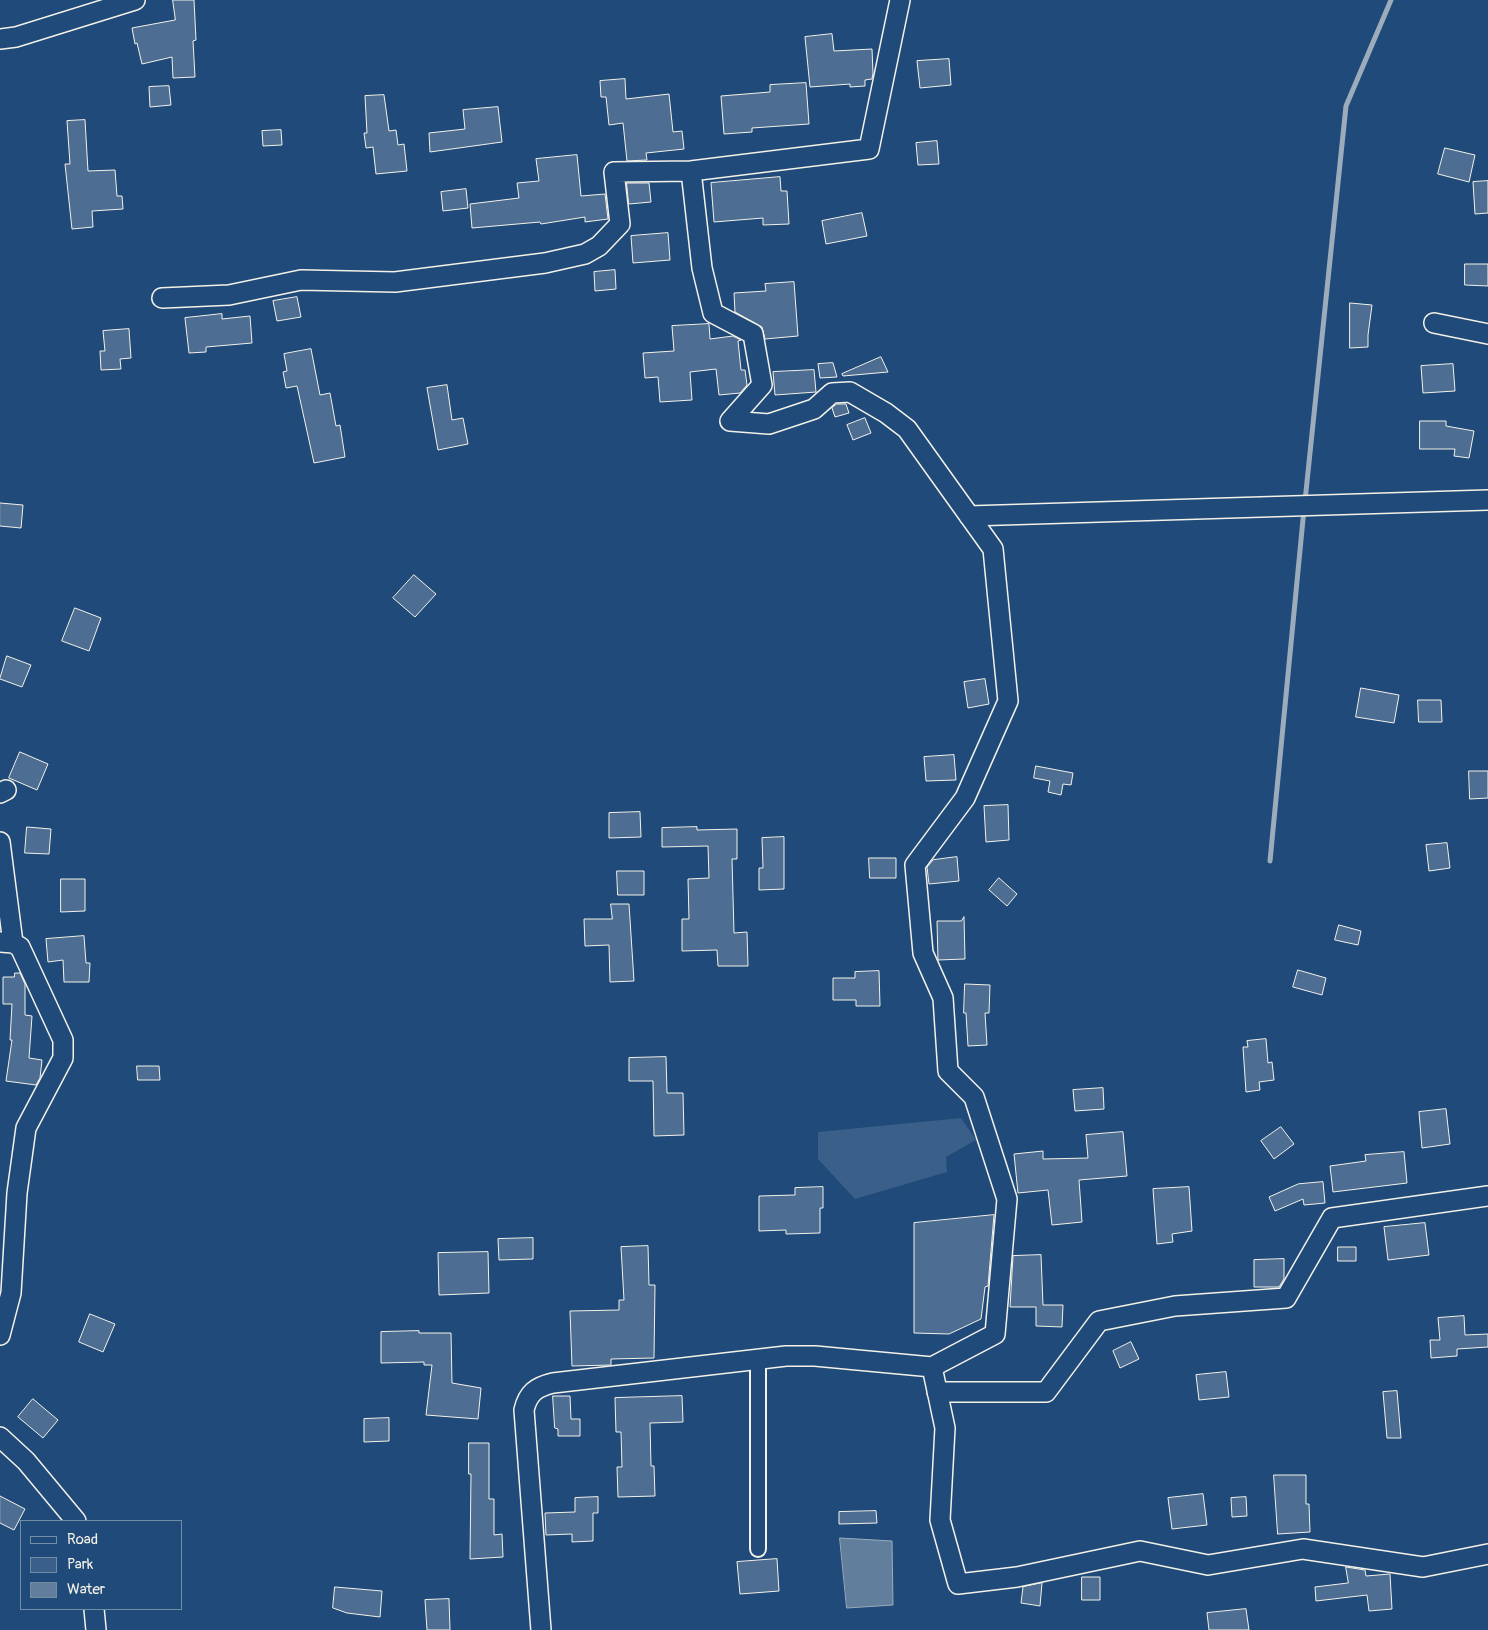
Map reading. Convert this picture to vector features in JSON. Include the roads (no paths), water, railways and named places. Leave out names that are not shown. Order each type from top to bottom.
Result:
[{"type":"street","points":[[0,40],[16,37],[135,0]]},
{"type":"street","points":[[162,298],[229,295],[301,280],[395,282],[545,263],[585,254],[599,246],[620,224],[614,172],[691,171],[869,149],[900,0]]},
{"type":"street","points":[[541,1630],[524,1410],[526,1400],[534,1390],[553,1383],[758,1358],[815,1356],[932,1367],[995,1334],[1007,1199],[974,1097],[948,1071],[943,998],[923,953],[915,865],[966,798],[1008,700],[993,549],[906,429],[886,413],[850,392],[832,393],[814,409],[769,424],[730,421],[762,386],[753,334],[713,313],[702,268],[691,171]]},
{"type":"street","points":[[1434,323],[1488,334]]},
{"type":"street","points":[[969,516],[1488,500]]},
{"type":"street","points":[[0,842],[7,942],[20,947],[63,1040],[64,1048],[63,1058],[26,1128],[17,1193],[10,1293],[0,1335]]},
{"type":"street","points":[[937,1392],[1046,1392],[1099,1321],[1175,1306],[1286,1298],[1332,1218],[1488,1196]]},
{"type":"street","points":[[758,1358],[758,1549]]},
{"type":"street","points":[[932,1367],[945,1428],[940,1520],[958,1584],[1017,1577],[1140,1551],[1208,1565],[1302,1549],[1422,1567],[1488,1554]]},
{"type":"street","points":[[0,1437],[26,1461],[75,1520]]},
{"type":"street","points":[[94,1610],[96,1630]]},
{"type":"water","points":[[840,1538],[892,1541],[893,1605],[847,1608]]},
{"type":"waterway","points":[[1305,501],[1346,106],[1391,0]]},
{"type":"waterway","points":[[1270,861],[1304,509]]}]
